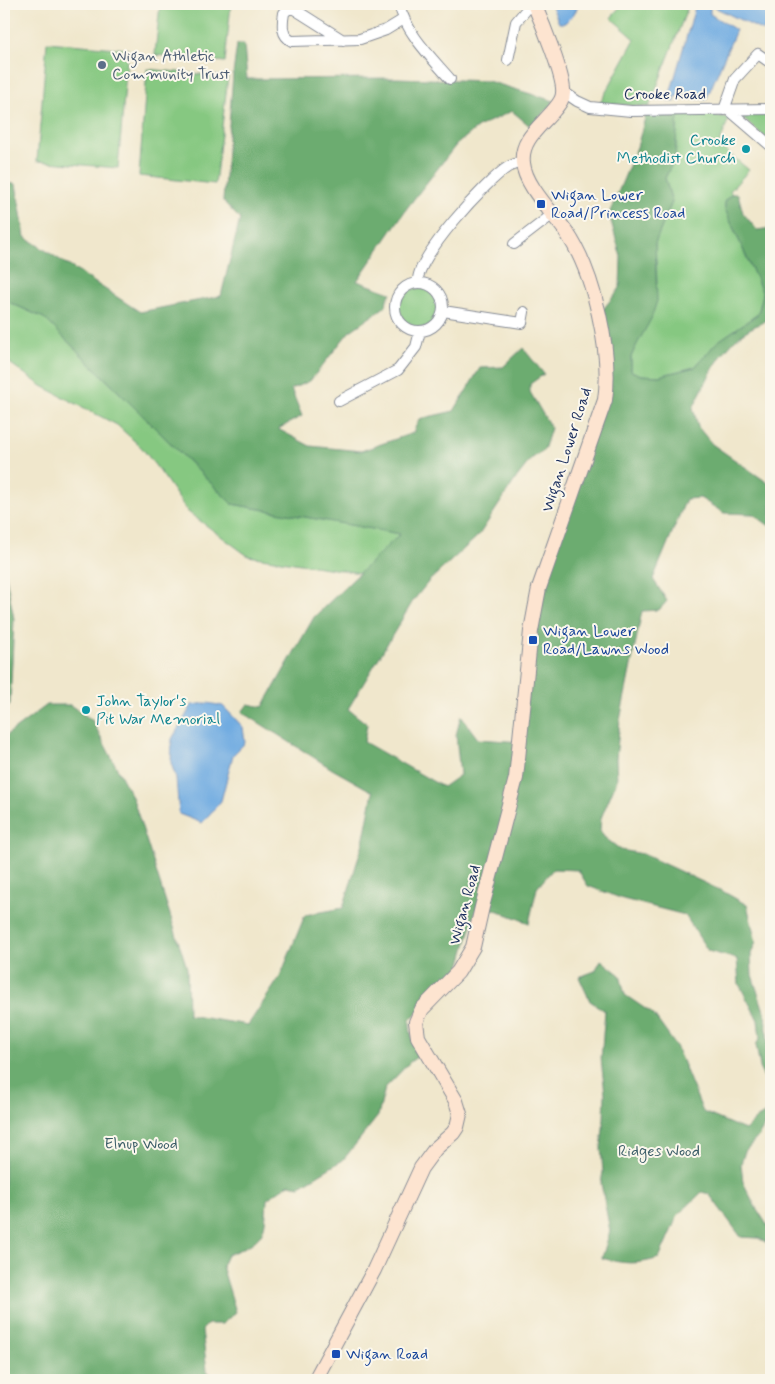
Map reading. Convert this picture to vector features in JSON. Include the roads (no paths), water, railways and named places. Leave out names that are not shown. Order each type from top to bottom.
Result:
[{"type":"main road","points":[[522,162],[524,149],[529,137],[558,104],[564,92],[559,71],[532,4]]},
{"type":"main road","name":"Wigan Lower Road","points":[[519,762],[531,631],[538,588],[604,400],[607,381],[601,329],[589,276],[573,242],[530,182],[522,162]]},
{"type":"main road","name":"Wigan Road","points":[[316,1380],[374,1270],[420,1168],[457,1127],[460,1114],[456,1101],[421,1043],[416,1022],[422,1009],[462,967],[473,947],[519,762]]},
{"type":"street","points":[[399,4],[404,19],[419,41],[450,78]]},
{"type":"street","points":[[508,60],[516,22],[532,4]]},
{"type":"street","points":[[343,40],[294,9],[288,9],[284,13],[284,34],[289,40],[343,40],[360,40],[370,37],[404,19]]},
{"type":"street","points":[[771,63],[758,54],[736,79],[726,110],[771,146]]},
{"type":"street","name":"Crooke Road","points":[[564,92],[590,107],[631,111],[771,109]]},
{"type":"street","points":[[418,282],[417,277],[422,264],[458,215],[498,175],[508,167],[522,162]]},
{"type":"street","points":[[514,244],[553,214]]},
{"type":"street","points":[[418,282],[432,286],[437,290],[442,296],[443,310],[438,322],[433,327],[420,331],[407,327],[401,322],[395,309],[399,294],[404,288],[418,282]]},
{"type":"street","points":[[443,310],[522,323],[524,312]]},
{"type":"street","points":[[339,401],[398,370],[416,347],[420,331]]},
{"type":"water","points":[[551,4],[580,4],[565,23],[559,23]]},
{"type":"water","points":[[696,4],[710,4],[710,14],[736,30],[706,100],[676,96],[675,102],[668,101]]},
{"type":"water","points":[[713,4],[760,4],[771,9],[771,14],[763,31],[714,7]]},
{"type":"water","points":[[208,703],[223,706],[243,727],[245,743],[233,755],[221,801],[202,823],[179,814],[176,778],[171,763],[172,739],[192,705]]},
{"type":"place","name":"Wigan Athletic Community Trust","points":[[102,65]]},
{"type":"place","name":"Crooke Methodist Church","points":[[746,149]]},
{"type":"place","name":"Wigan Lower Road/Princess Road","points":[[541,204]]},
{"type":"place","name":"Wigan Lower Road/Lawns Wood","points":[[533,640]]},
{"type":"place","name":"John Taylor's Pit War Memorial","points":[[86,710]]},
{"type":"place","name":"Wigan Road","points":[[336,1354]]},
{"type":"park label","name":"Elnup Wood","points":[[141,1144]]},
{"type":"park label","name":"Ridges Wood","points":[[659,1151]]}]
